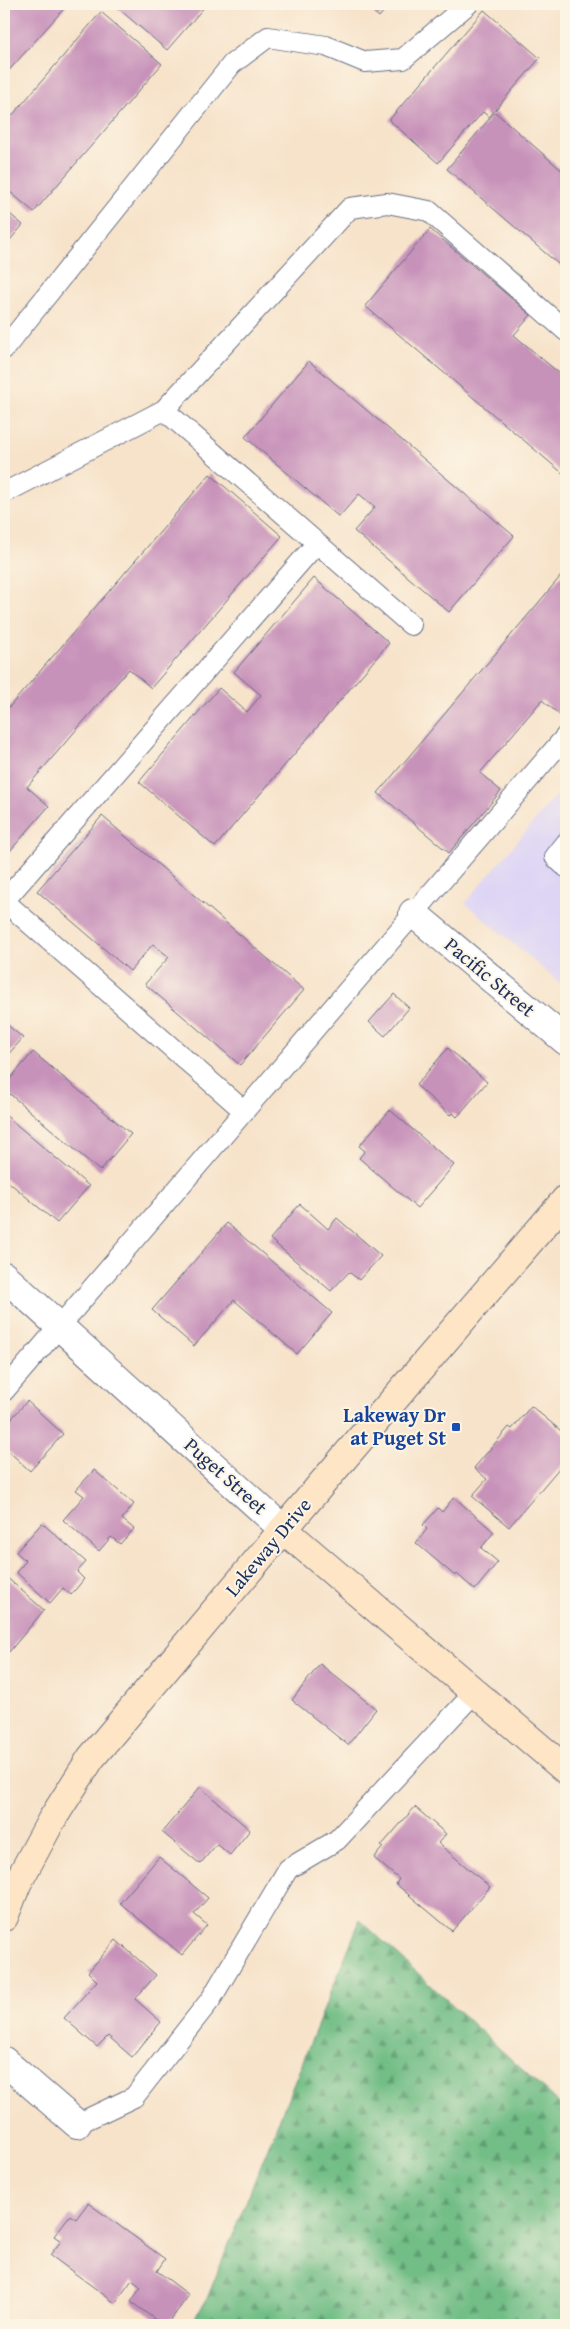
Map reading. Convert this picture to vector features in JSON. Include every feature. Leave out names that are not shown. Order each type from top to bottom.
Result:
[{"type":"main road","name":"Lakeway Drive","points":[[4,1917],[17,1884],[79,1774],[283,1529],[566,1200]]},
{"type":"main road","name":"Puget Street","points":[[283,1529],[566,1770]]},
{"type":"street","name":"Pacific Street","points":[[413,914],[564,1035]]},
{"type":"street","name":"Puget Street","points":[[4,1276],[283,1529]]},
{"type":"street","points":[[4,2061],[77,2124]]},
{"type":"lane","points":[[4,349],[232,64],[268,37],[326,46],[364,62],[403,59],[468,4]]},
{"type":"lane","points":[[4,493],[164,410],[350,208],[388,203],[429,211],[566,331]]},
{"type":"lane","points":[[164,410],[411,625]]},
{"type":"lane","points":[[243,1110],[4,901],[317,543]]},
{"type":"lane","points":[[4,1391],[243,1110],[566,736]]},
{"type":"lane","points":[[566,843],[555,857],[566,867]]},
{"type":"lane","points":[[77,2124],[134,2097],[211,1999],[288,1869],[337,1840],[475,1692]]},
{"type":"shaded area","points":[[566,784],[566,988],[465,903]]},
{"type":"green space","points":[[360,1920],[566,2110],[566,2325],[190,2325],[206,2301]]},
{"type":"building","points":[[4,4],[68,4],[4,76]]},
{"type":"building","points":[[113,4],[207,4],[167,50]]},
{"type":"building","points":[[364,4],[390,4],[379,17]]},
{"type":"building","points":[[484,10],[540,58],[489,117],[483,112],[438,163],[389,120]]},
{"type":"building","points":[[101,12],[162,64],[34,212],[4,187],[4,125]]},
{"type":"building","points":[[495,112],[566,174],[566,267],[564,269],[447,169]]},
{"type":"building","points":[[4,209],[23,225],[4,247]]},
{"type":"building","points":[[430,229],[531,315],[514,335],[566,379],[566,476],[365,306]]},
{"type":"building","points":[[309,361],[514,536],[449,612],[354,531],[375,507],[359,494],[339,517],[245,437]]},
{"type":"building","points":[[210,474],[282,536],[151,688],[129,669],[27,787],[49,806],[4,858],[4,713]]},
{"type":"building","points":[[566,570],[566,720],[542,700],[480,773],[501,791],[449,853],[378,793]]},
{"type":"building","points":[[314,578],[389,643],[215,847],[139,782],[219,688],[247,712],[261,695],[234,672]]},
{"type":"building","points":[[102,816],[304,990],[240,1065],[145,984],[169,957],[153,944],[130,971],[37,891]]},
{"type":"building","points":[[394,994],[409,1008],[385,1036],[369,1022]]},
{"type":"building","points":[[4,1022],[23,1038],[4,1059]]},
{"type":"building","points":[[448,1048],[487,1082],[457,1117],[453,1113],[450,1115],[416,1085]]},
{"type":"building","points":[[33,1052],[131,1134],[100,1171],[4,1089],[4,1086]]},
{"type":"building","points":[[390,1110],[454,1165],[417,1208],[359,1158],[365,1151],[359,1146]]},
{"type":"building","points":[[4,1114],[89,1186],[57,1223],[4,1178]]},
{"type":"building","points":[[300,1204],[328,1229],[337,1218],[381,1256],[359,1280],[349,1272],[331,1291],[270,1239]]},
{"type":"building","points":[[227,1223],[332,1313],[297,1354],[234,1300],[194,1346],[152,1310]]},
{"type":"building","points":[[27,1401],[63,1434],[30,1471],[4,1447],[4,1427]]},
{"type":"building","points":[[531,1406],[566,1435],[566,1460],[509,1527],[472,1496],[487,1479],[474,1468],[509,1427],[512,1429]]},
{"type":"building","points":[[94,1470],[134,1504],[122,1519],[134,1529],[120,1544],[111,1537],[99,1551],[63,1520],[84,1496],[76,1490]]},
{"type":"building","points":[[454,1497],[494,1532],[481,1548],[498,1562],[475,1590],[457,1574],[455,1576],[416,1543],[427,1529],[423,1525],[438,1508],[442,1512]]},
{"type":"building","points":[[42,1523],[86,1562],[77,1572],[84,1579],[71,1595],[63,1588],[50,1603],[16,1572],[26,1561],[16,1552]]},
{"type":"building","points":[[4,1575],[44,1610],[9,1652],[4,1647]]},
{"type":"building","points":[[320,1664],[376,1709],[348,1745],[292,1700]]},
{"type":"building","points":[[200,1787],[250,1830],[230,1855],[217,1844],[200,1864],[162,1832]]},
{"type":"building","points":[[415,1807],[446,1834],[438,1843],[490,1887],[452,1931],[396,1884],[399,1879],[374,1858],[383,1847],[381,1846]]},
{"type":"building","points":[[159,1857],[208,1898],[194,1914],[207,1925],[182,1955],[120,1903]]},
{"type":"building","points":[[116,1940],[156,1975],[135,1999],[161,2022],[132,2057],[108,2036],[97,2047],[64,2018],[97,1981],[88,1972]]},
{"type":"building","points":[[88,2203],[165,2259],[157,2271],[189,2295],[167,2325],[163,2325],[131,2302],[141,2287],[132,2280],[115,2303],[50,2255],[61,2241],[54,2236],[70,2215],[76,2219]]},
{"type":"place","name":"Lakeway Dr at Puget St","points":[[456,1427]]}]
